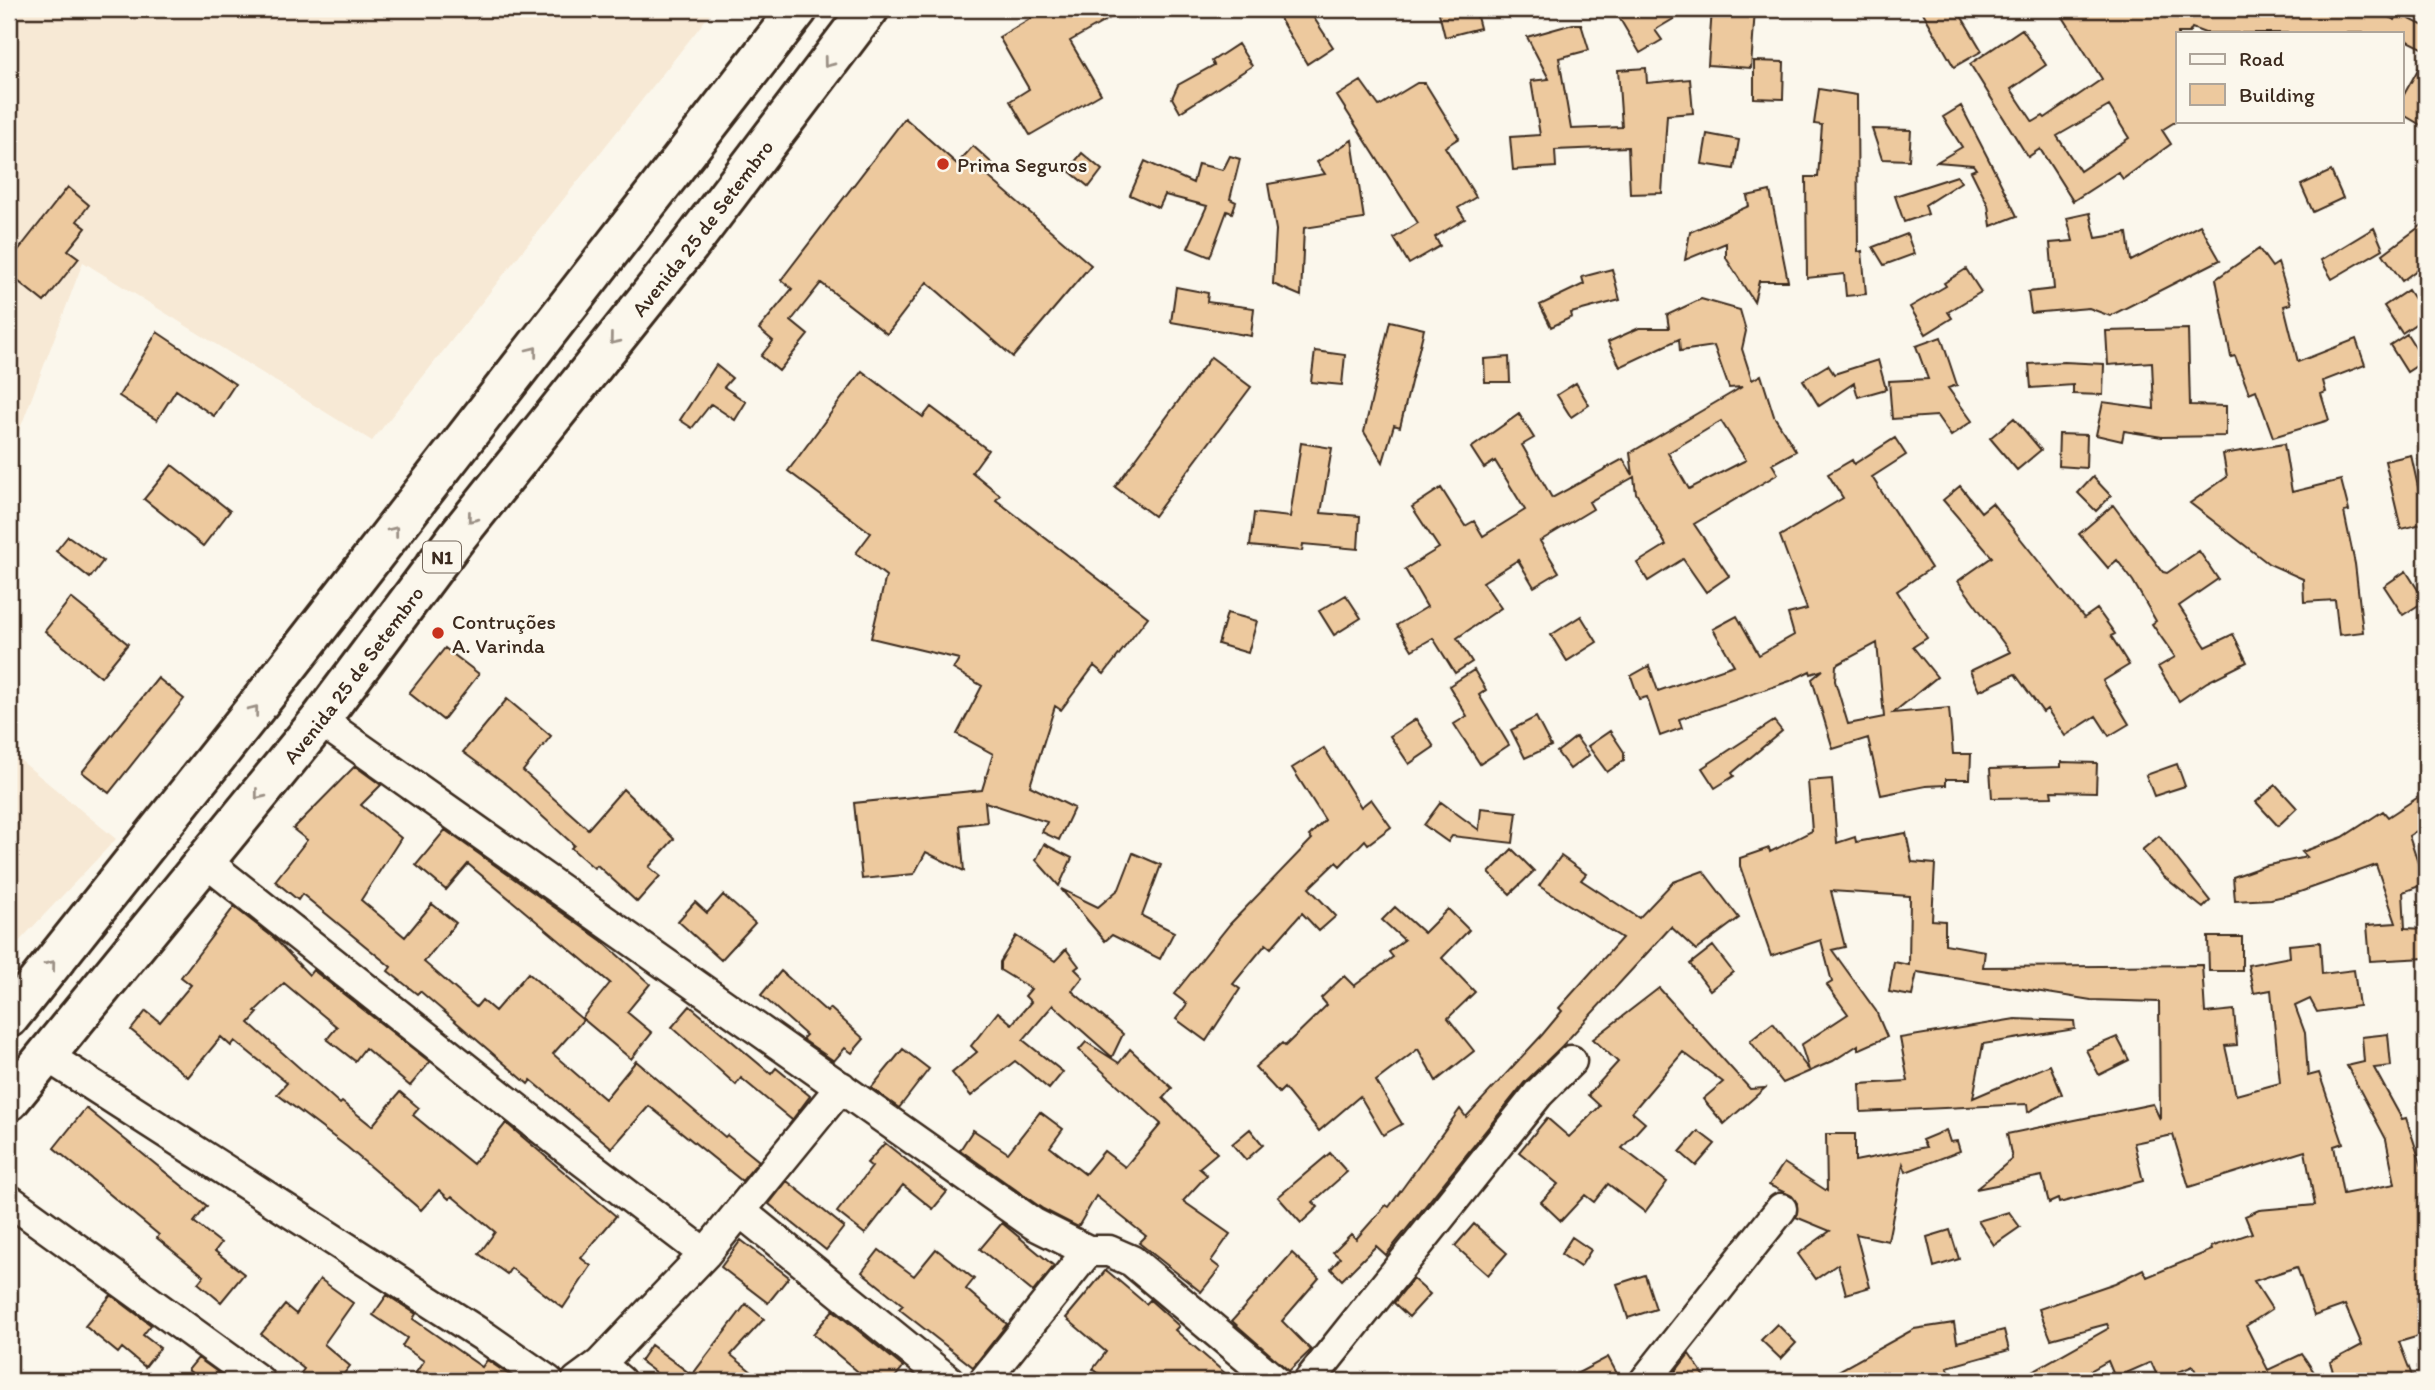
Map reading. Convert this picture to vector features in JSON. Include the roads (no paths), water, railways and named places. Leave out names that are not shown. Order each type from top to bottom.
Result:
[{"type":"highway","name":"N1","points":[[9,1018],[281,676],[798,9]]},
{"type":"highway","name":"Avenida 25 de Setembro","points":[[9,1101],[44,1054],[320,720],[456,538],[690,245],[869,9]]},
{"type":"street","points":[[320,720],[1034,1224],[1088,1251],[1109,1251],[1132,1261],[1275,1381]]},
{"type":"street","points":[[205,862],[566,1148],[705,1254]]},
{"type":"street","points":[[44,1054],[485,1337],[548,1381]]},
{"type":"street","points":[[1309,1381],[1538,1094],[1571,1061]]},
{"type":"street","points":[[599,1376],[705,1254],[841,1087]]},
{"type":"street","points":[[9,1200],[259,1381]]},
{"type":"street","points":[[1645,1381],[1781,1209]]},
{"type":"street","points":[[740,1211],[949,1381]]},
{"type":"street","points":[[984,1381],[1088,1251]]},
{"type":"place","name":"Prima Seguros","points":[[943,164]]},
{"type":"place","name":"Contruções A. Varinda","points":[[438,633]]}]
